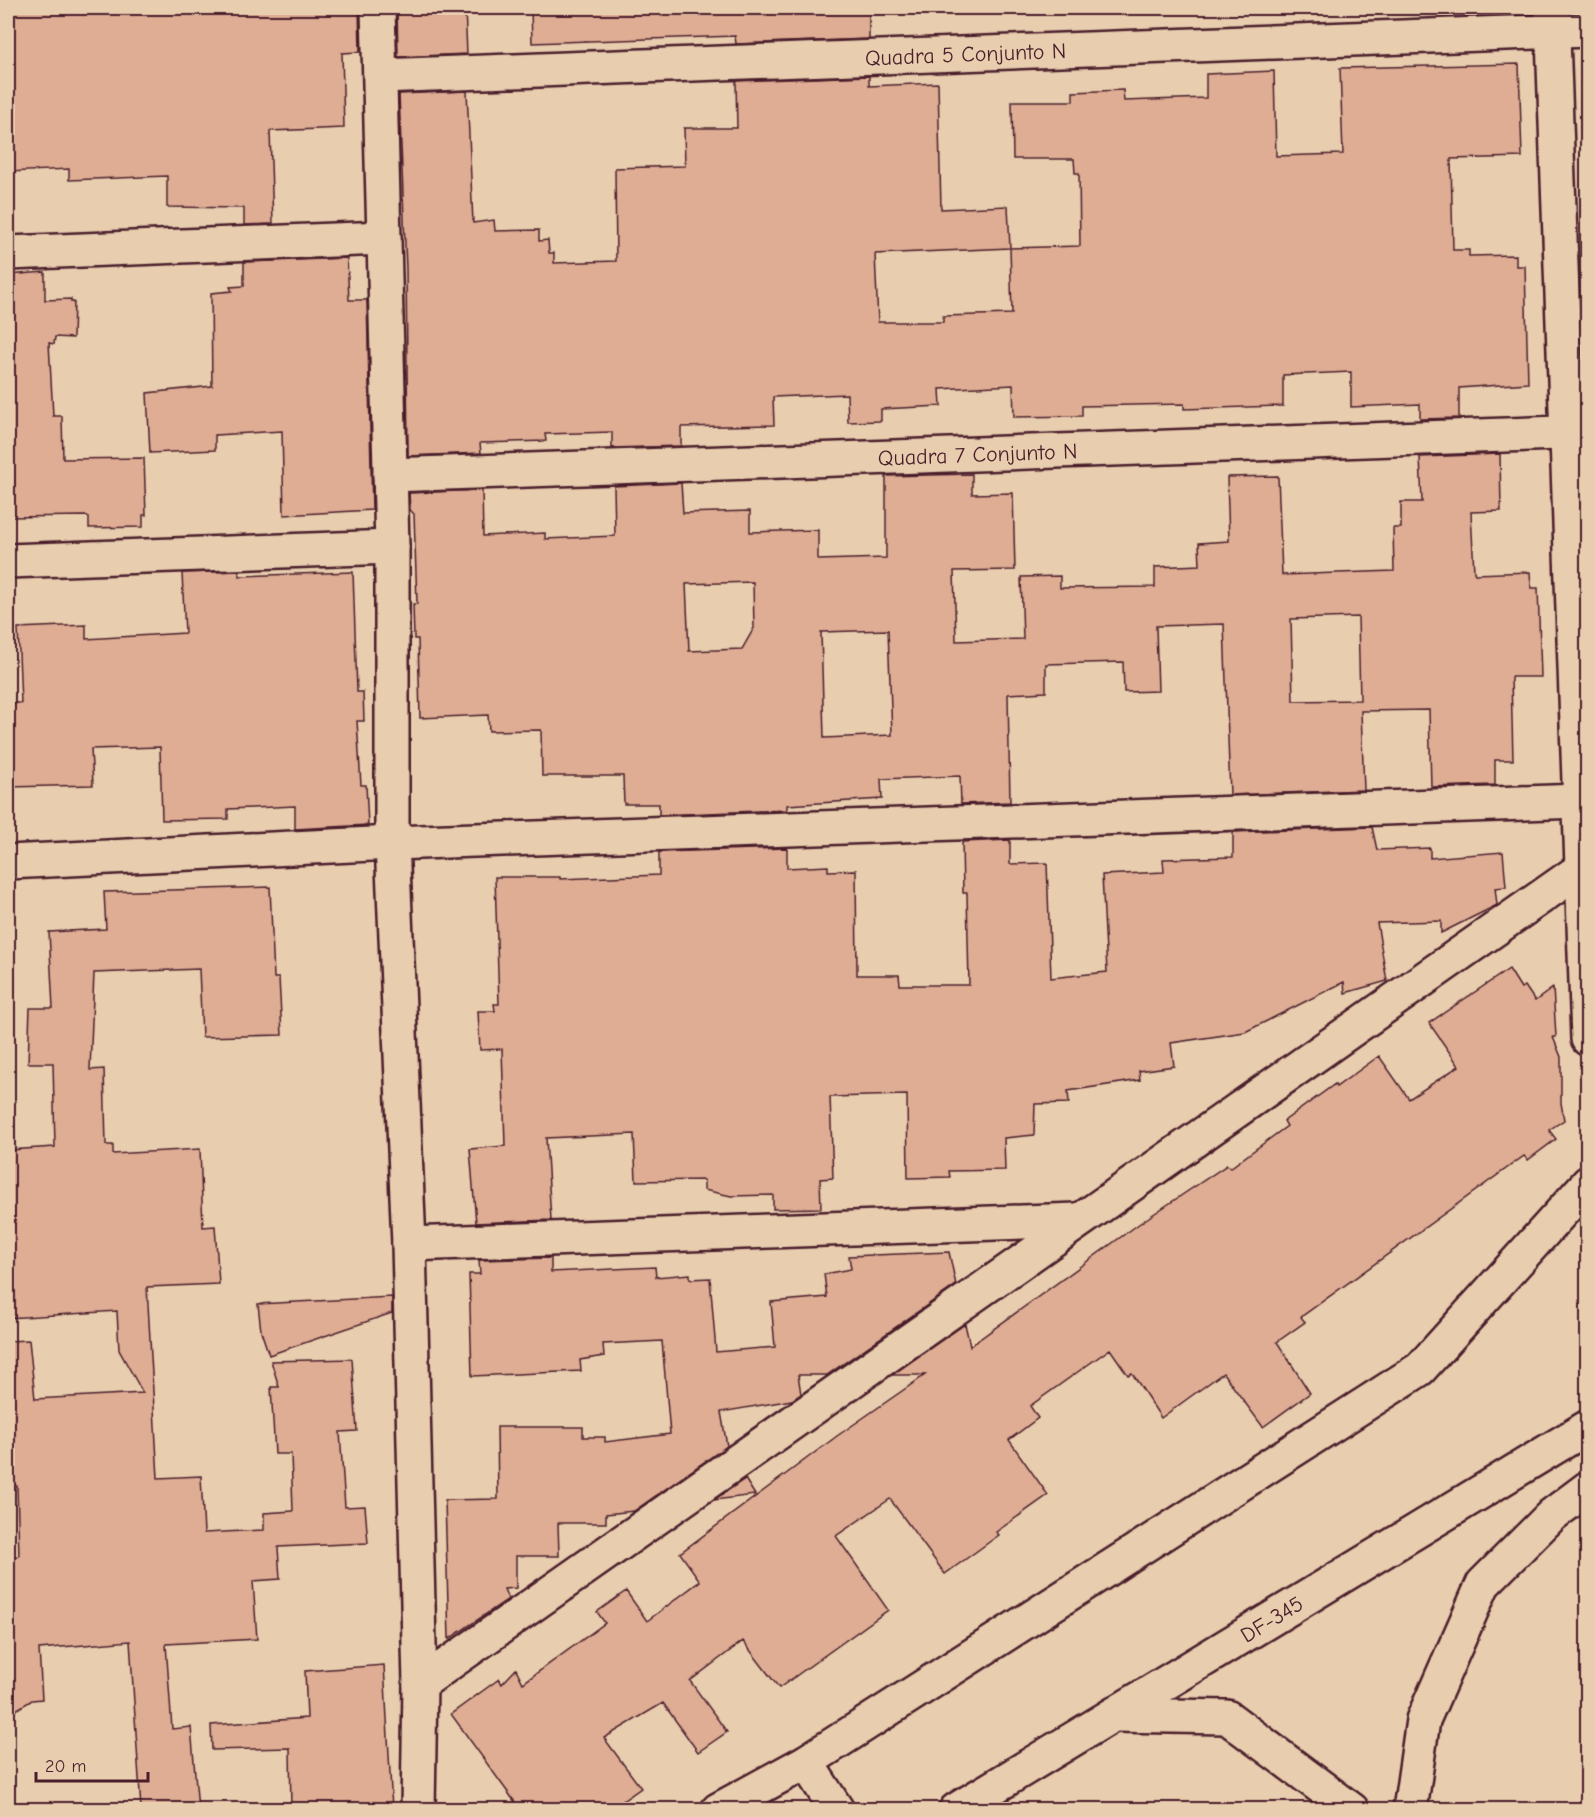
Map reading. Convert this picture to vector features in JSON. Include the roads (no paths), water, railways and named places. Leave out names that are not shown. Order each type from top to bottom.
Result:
[{"type":"street","points":[[378,8],[392,547],[392,843],[409,1244],[420,1684],[418,1809]]},
{"type":"street","points":[[1553,19],[1577,432],[1580,801],[1585,866],[1587,1039]]},
{"type":"street","name":"Quadra 5 Conjunto N","points":[[380,76],[1553,19],[1587,30]]},
{"type":"street","points":[[8,253],[384,238]]},
{"type":"street","name":"Quadra 7 Conjunto N","points":[[390,475],[1577,432]]},
{"type":"street","points":[[8,561],[392,547]]},
{"type":"street","points":[[8,862],[392,843],[1580,801]]},
{"type":"street","points":[[420,1684],[1077,1220],[1585,866]]},
{"type":"street","points":[[718,1809],[806,1762],[1420,1369],[1587,1183]]},
{"type":"street","points":[[409,1244],[1077,1220]]},
{"type":"street","name":"DF-345","points":[[956,1809],[1587,1427]]},
{"type":"street","points":[[1410,1809],[1423,1720],[1483,1584],[1552,1515],[1587,1488]]},
{"type":"street","points":[[1113,1715],[1227,1717],[1352,1809]]},
{"type":"street","points":[[806,1762],[837,1809]]}]
